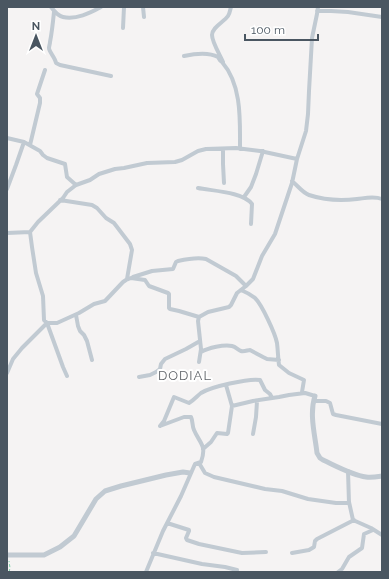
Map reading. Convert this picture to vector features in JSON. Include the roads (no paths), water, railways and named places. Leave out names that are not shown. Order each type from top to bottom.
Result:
[{"type":"street","points":[[50,7],[54,12],[62,17],[73,17],[92,12],[101,7]]},
{"type":"street","points":[[123,28],[124,7]]},
{"type":"street","points":[[143,7],[144,17]]},
{"type":"street","points":[[231,7],[229,14],[212,34],[213,40],[233,79],[237,96],[240,126],[240,149]]},
{"type":"street","points":[[129,279],[145,280],[149,286],[168,293],[170,309],[179,310],[199,317],[208,312],[231,305],[237,293],[253,279],[262,256],[275,234],[292,181],[306,131],[312,38],[318,9],[382,17]]},
{"type":"street","points":[[54,12],[48,49],[53,55],[56,63],[111,76]]},
{"type":"street","points":[[184,56],[193,54],[207,54],[217,57],[226,67]]},
{"type":"street","points":[[30,145],[40,103],[40,98],[37,94],[45,70]]},
{"type":"street","points":[[7,138],[24,142],[40,151],[47,158],[65,164],[68,178],[76,185]]},
{"type":"street","points":[[7,189],[24,142]]},
{"type":"street","points":[[67,376],[47,323],[44,320],[43,296],[36,273],[30,232],[67,192],[76,185],[90,180],[99,174],[115,169],[146,163],[175,162],[182,160],[198,151],[206,149],[263,151],[297,159]]},
{"type":"street","points":[[223,149],[224,183]]},
{"type":"street","points":[[244,197],[251,187],[263,151]]},
{"type":"street","points":[[292,181],[308,195],[328,199],[344,200],[368,197],[382,200]]},
{"type":"street","points":[[198,188],[244,197],[249,200],[252,204],[250,224]]},
{"type":"street","points":[[60,200],[97,208],[106,218],[114,223],[130,244],[132,250],[129,279]]},
{"type":"street","points":[[7,233],[30,232]]},
{"type":"street","points":[[7,373],[13,360],[22,348],[47,323],[57,323],[76,315],[94,304],[105,301],[123,282],[152,271],[173,269],[178,261],[193,258],[206,259],[236,276],[246,286]]},
{"type":"street","points":[[241,290],[256,299],[261,307],[277,343],[279,365],[289,373],[304,380],[302,392],[330,403],[333,414],[382,424]]},
{"type":"street","points":[[76,315],[78,326],[87,341],[92,360]]},
{"type":"street","points":[[199,317],[198,321],[201,352],[199,362]]},
{"type":"street","points":[[139,377],[156,372],[166,359],[186,350],[200,341]]},
{"type":"street","points":[[201,352],[226,345],[232,346],[243,352],[250,350],[267,359],[279,360]]},
{"type":"street","points":[[200,463],[204,449],[194,430],[191,417],[184,417],[160,426],[164,421],[174,397],[189,403],[202,392],[235,382],[260,380],[264,390],[270,394],[272,398]]},
{"type":"street","points":[[204,449],[212,442],[217,433],[228,433],[232,406],[226,385]]},
{"type":"street","points":[[232,406],[289,394],[306,393]]},
{"type":"street","points":[[314,398],[313,419],[317,453],[320,458],[364,477],[372,478],[382,476]]},
{"type":"street","points":[[253,434],[257,401]]},
{"type":"street","points":[[146,572],[153,553],[171,513],[181,496],[194,464],[200,463]]},
{"type":"street","points":[[200,463],[205,473],[214,477],[264,489],[282,491],[315,500],[336,503],[349,503],[349,500]]},
{"type":"street","points":[[348,471],[351,515],[354,520],[382,535]]},
{"type":"street","points":[[8,555],[44,555],[60,547],[74,536],[96,499],[105,492],[121,486],[166,475],[184,472],[190,473]]},
{"type":"street","points":[[292,553],[309,550],[314,547],[317,539],[354,520]]},
{"type":"street","points":[[167,523],[189,530],[186,538],[187,540],[199,544],[242,553],[266,552]]},
{"type":"street","points":[[338,572],[342,569],[350,557],[362,548],[364,534],[374,530]]},
{"type":"street","points":[[153,553],[237,570]]},
{"type":"district","name":"DODIAL","points":[[185,375]]}]
